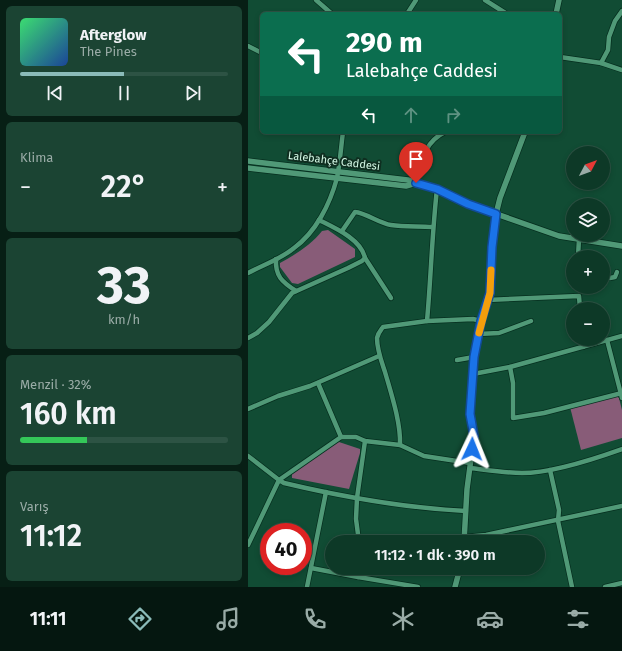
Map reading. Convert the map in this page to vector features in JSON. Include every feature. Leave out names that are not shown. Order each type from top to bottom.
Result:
[{"type":"street","points":[[316,0],[330,12]]},
{"type":"street","points":[[408,12],[416,0]]},
{"type":"street","points":[[485,0],[503,12]]},
{"type":"street","points":[[556,12],[559,0]]},
{"type":"street","points":[[601,63],[608,50],[609,37],[615,21],[622,11]]},
{"type":"street","points":[[248,46],[260,52]]},
{"type":"street","points":[[562,57],[601,63],[622,70]]},
{"type":"street","points":[[248,273],[293,250],[310,235],[329,200],[337,178],[343,134]]},
{"type":"street","points":[[416,183],[424,156],[430,143],[440,134]]},
{"type":"street","points":[[464,535],[474,436],[470,414],[474,357],[481,321],[490,293],[492,247],[496,214],[500,198],[524,134]]},
{"type":"street","name":"Lalebahçe Caddesi","points":[[248,161],[408,180],[437,189],[468,204],[559,236],[566,237]]},
{"type":"street","name":"Lalebahçe Caddesi","points":[[248,168],[406,186],[416,183]]},
{"type":"street","points":[[427,321],[432,227],[437,189]]},
{"type":"street","points":[[342,231],[355,212],[359,212],[370,218],[390,225],[432,227]]},
{"type":"street","points":[[319,220],[347,234],[364,250],[365,258],[391,298]]},
{"type":"street","name":"Lalebahçe Caddesi","points":[[597,242],[622,246]]},
{"type":"street","points":[[248,338],[257,333],[270,322],[292,293],[315,284],[362,261],[365,258]]},
{"type":"street","points":[[276,259],[276,268],[281,278],[296,291]]},
{"type":"street","points":[[610,278],[614,277],[617,272]]},
{"type":"street","points":[[487,300],[579,296],[579,302]]},
{"type":"street","points":[[400,445],[400,435],[397,421],[385,372],[379,356],[377,336],[380,331],[383,328],[427,321],[473,319],[481,321]]},
{"type":"street","points":[[478,334],[499,333],[531,321]]},
{"type":"street","points":[[610,339],[622,336]]},
{"type":"street","points":[[473,374],[510,367],[587,346]]},
{"type":"street","points":[[510,367],[513,383],[513,418],[544,413],[622,395],[610,346]]},
{"type":"street","points":[[248,409],[278,396],[318,383],[379,356]]},
{"type":"street","points":[[457,360],[474,357]]},
{"type":"street","points":[[318,383],[341,436]]},
{"type":"street","points":[[248,544],[279,480],[341,436],[356,437],[365,441],[400,445],[424,456],[523,473],[550,470],[622,449]]},
{"type":"street","points":[[358,535],[356,518],[357,498],[365,441]]},
{"type":"street","points":[[248,456],[279,480],[326,492],[427,508],[466,511]]},
{"type":"street","points":[[550,470],[559,510],[558,521],[572,587]]},
{"type":"street","points":[[312,563],[326,492]]},
{"type":"street","points":[[486,535],[558,521],[622,506]]},
{"type":"street","points":[[312,568],[418,587]]},
{"type":"street","points":[[307,587],[310,575]]},
{"type":"street","points":[[455,587],[458,575]]},
{"type":"street","points":[[379,587],[380,581]]},
{"type":"street","points":[[605,587],[622,583]]},
{"type":"shaded area","points":[[328,230],[355,249],[355,257],[298,284],[292,283],[280,267],[280,263],[303,249],[322,231]]},
{"type":"shaded area","points":[[615,395],[619,398],[622,410],[622,438],[581,450],[570,407]]},
{"type":"shaded area","points":[[339,442],[360,449],[349,489],[292,478],[292,473],[335,443]]},
{"type":"slow traffic","points":[[479,333],[481,321],[490,293],[491,270]]},
{"type":"route","points":[[416,183],[437,189],[468,204],[496,214],[492,247],[490,293],[481,321],[474,357],[470,414],[474,436],[472,449]]}]
